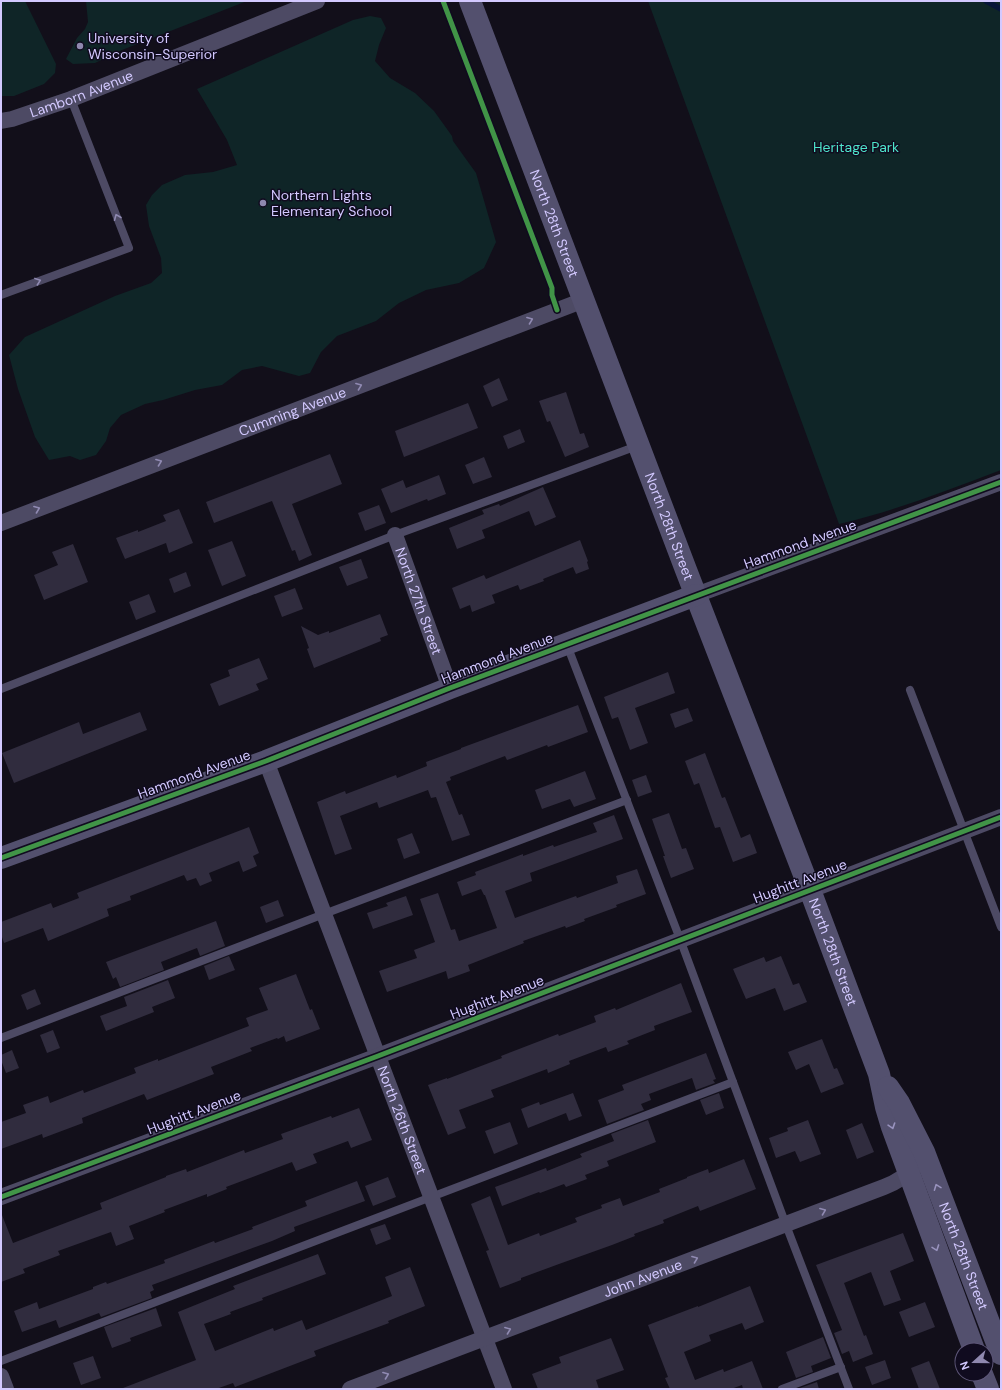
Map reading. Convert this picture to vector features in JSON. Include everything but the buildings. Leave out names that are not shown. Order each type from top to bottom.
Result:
[{"type":"main road","name":"North 28th Street","points":[[470,1],[879,1074],[888,1114],[971,1342]]},
{"type":"main road","name":"Hammond Avenue","points":[[1,858],[266,761],[450,688],[696,596]]},
{"type":"main road","name":"North 28th Street","points":[[879,1074],[899,1103],[924,1152],[1001,1354]]},
{"type":"street","name":"Lamborn Avenue","points":[[1,121],[12,119],[71,99],[317,1]]},
{"type":"street","name":"Cumming Avenue","points":[[1,523],[584,300]]},
{"type":"street","name":"Hammond Avenue","points":[[696,596],[1001,482]]},
{"type":"street","name":"North 27th Street","points":[[395,535],[450,688]]},
{"type":"street","name":"North 26th Street","points":[[266,761],[504,1389]]},
{"type":"street","name":"Hughitt Avenue","points":[[1,1197],[378,1056],[1001,817]]},
{"type":"street","name":"John Avenue","points":[[350,1389],[898,1182],[917,1165],[924,1152]]},
{"type":"street","points":[[1,1376],[6,1389]]},
{"type":"lane","points":[[1,295],[129,248],[71,99]]},
{"type":"lane","points":[[1,689],[395,535],[639,446]]},
{"type":"lane","points":[[567,645],[680,939],[786,1225],[849,1389]]},
{"type":"lane","points":[[910,690],[1001,927]]},
{"type":"lane","points":[[1,1038],[627,800]]},
{"type":"lane","points":[[1,1361],[733,1082]]},
{"type":"lane","points":[[782,1389],[841,1367]]},
{"type":"green space","points":[[1,1],[25,1],[56,64],[55,73],[44,84],[14,96],[1,96]]},
{"type":"green space","points":[[86,1],[247,1],[122,50],[95,63],[73,64],[66,59],[77,38],[85,29],[88,22]]},
{"type":"green space","name":"Heritage Park","points":[[648,1],[1001,1],[1001,470],[901,506],[839,524]]},
{"type":"green space","points":[[370,16],[381,18],[386,28],[379,45],[375,61],[390,78],[415,93],[434,111],[476,173],[496,242],[484,268],[459,283],[426,290],[399,303],[376,321],[337,336],[321,352],[310,373],[299,376],[262,366],[242,370],[222,385],[195,390],[145,404],[121,415],[110,428],[106,441],[96,455],[80,460],[70,456],[49,460],[35,437],[18,389],[9,355],[25,337],[115,296],[151,283],[162,273],[161,258],[149,226],[146,205],[152,195],[162,185],[185,175],[213,172],[237,165],[227,140],[197,89],[353,20]]},
{"type":"waterway","points":[[986,1],[1001,9]]},
{"type":"cycle path","points":[[443,1],[552,288],[552,295],[557,310]]},
{"type":"cycle path","points":[[1,858],[266,761],[450,688],[1001,482]]},
{"type":"cycle path","points":[[1,1197],[378,1056],[1001,817]]},
{"type":"place","name":"University of Wisconsin-Superior","points":[[80,46]]},
{"type":"place","name":"Northern Lights Elementary School","points":[[263,203]]}]
